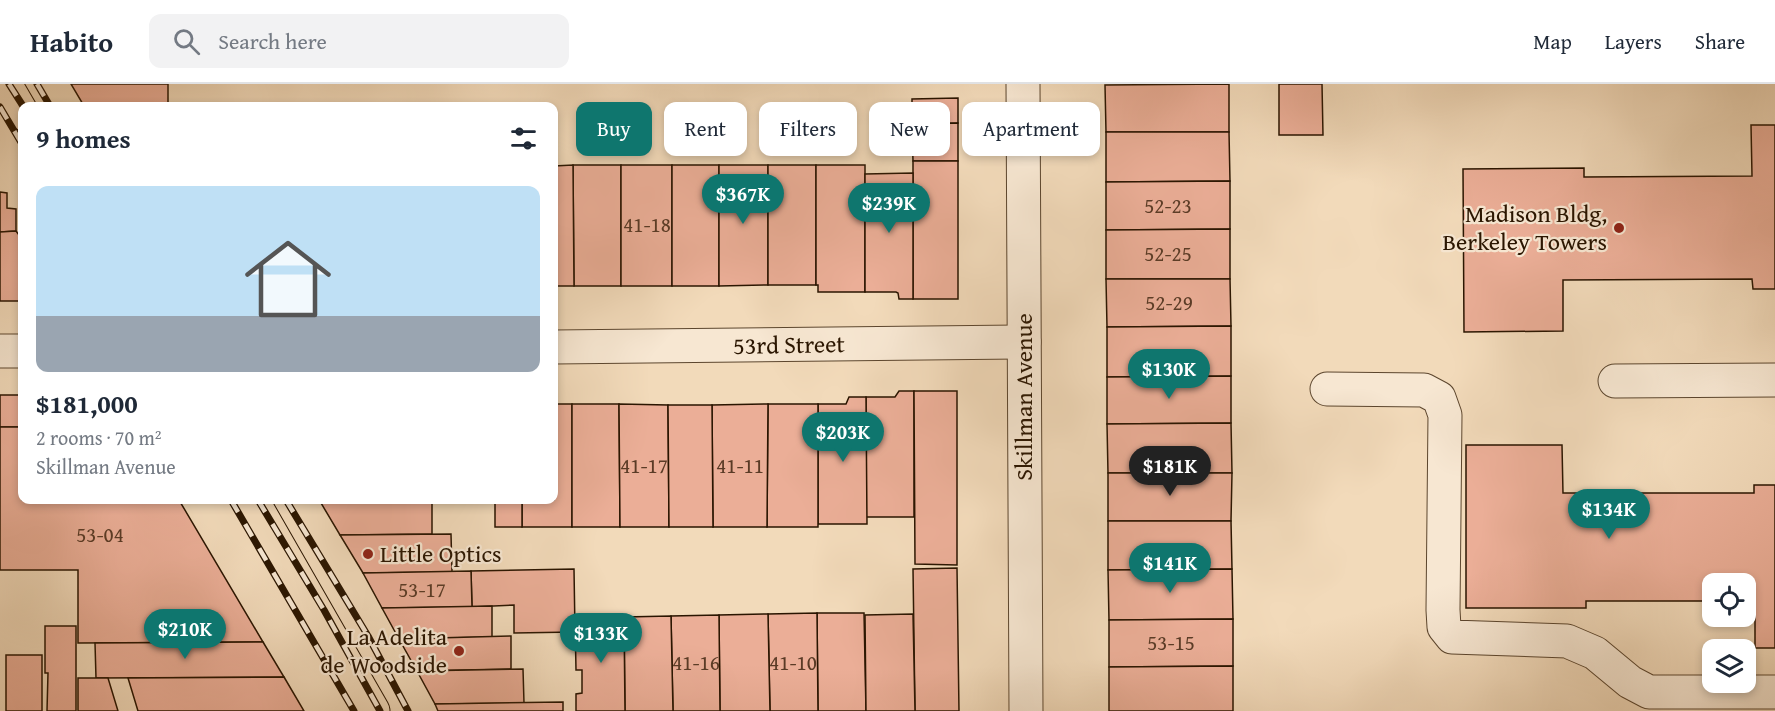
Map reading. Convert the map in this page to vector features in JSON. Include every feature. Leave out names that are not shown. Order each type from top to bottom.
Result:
[{"type":"main road","points":[[5,84],[18,106]]},
{"type":"main road","points":[[254,504],[373,711]]},
{"type":"street","name":"Skillman Avenue","points":[[1023,84],[1026,711]]},
{"type":"street","name":"53rd Street","points":[[558,347],[1024,342]]},
{"type":"street","points":[[0,351],[18,351]]},
{"type":"street","points":[[1615,381],[1775,380]]},
{"type":"street","points":[[1328,389],[1424,390],[1439,398],[1445,415],[1443,610],[1444,627],[1452,637],[1567,641],[1595,653],[1630,682],[1649,692],[1775,692]]},
{"type":"building","points":[[71,84],[168,84],[168,102],[82,102]]},
{"type":"building","points":[[1229,84],[1229,132],[1106,132],[1105,85]]},
{"type":"building","points":[[1279,84],[1322,84],[1323,135],[1279,135]]},
{"type":"building","points":[[958,98],[958,123],[950,123],[950,102],[912,102],[912,99]]},
{"type":"building","points":[[950,123],[958,123],[958,161],[913,161],[913,156],[950,156]]},
{"type":"building","name":"Madison Bldg, Berkeley Towers","points":[[1751,125],[1775,125],[1775,289],[1753,289],[1752,279],[1563,280],[1563,331],[1464,332],[1463,169],[1584,168],[1584,177],[1752,176]]},
{"type":"building","points":[[1106,132],[1229,132],[1230,181],[1106,182]]},
{"type":"building","points":[[913,161],[958,161],[958,299],[913,299]]},
{"type":"building","points":[[573,165],[621,165],[621,286],[574,286]]},
{"type":"building","points":[[573,165],[574,286],[558,286],[558,166]]},
{"type":"building","points":[[621,165],[672,165],[672,286],[621,286]]},
{"type":"building","points":[[672,165],[719,165],[719,286],[672,286]]},
{"type":"building","points":[[719,165],[768,165],[768,285],[719,286]]},
{"type":"building","points":[[768,165],[816,165],[816,285],[768,285]]},
{"type":"building","points":[[816,165],[865,165],[865,292],[818,292],[818,285],[816,285]]},
{"type":"building","points":[[913,173],[913,299],[899,299],[896,292],[865,292],[865,174]]},
{"type":"building","points":[[1230,181],[1230,229],[1106,230],[1106,182]]},
{"type":"building","points":[[0,192],[7,193],[7,208],[16,209],[16,231],[0,232]]},
{"type":"building","points":[[1230,229],[1230,279],[1106,279],[1106,230]]},
{"type":"building","points":[[16,231],[18,234],[18,301],[0,301],[0,232]]},
{"type":"building","points":[[1106,279],[1230,279],[1231,326],[1107,327]]},
{"type":"building","points":[[1231,326],[1231,376],[1107,377],[1107,327]]},
{"type":"building","points":[[1231,376],[1231,423],[1107,424],[1107,377]]},
{"type":"building","points":[[899,391],[914,391],[914,517],[866,517],[866,397],[895,397]]},
{"type":"building","points":[[914,391],[957,391],[957,565],[915,564]]},
{"type":"building","points":[[0,395],[18,395],[18,427],[0,427]]},
{"type":"building","points":[[849,397],[866,397],[867,524],[818,524],[818,404],[846,404]]},
{"type":"building","points":[[558,404],[572,404],[572,527],[522,527],[522,504],[558,504]]},
{"type":"building","points":[[572,404],[619,404],[620,527],[572,527]]},
{"type":"building","points":[[619,404],[668,405],[669,527],[620,527]]},
{"type":"building","points":[[768,404],[818,404],[818,527],[767,527]]},
{"type":"building","points":[[768,404],[767,527],[713,527],[712,405]]},
{"type":"building","points":[[668,405],[712,405],[713,527],[669,527]]},
{"type":"building","points":[[1231,423],[1232,473],[1108,473],[1107,424]]},
{"type":"building","points":[[0,427],[18,427],[18,504],[181,504],[263,642],[78,643],[78,570],[0,570]]},
{"type":"building","points":[[1466,445],[1562,445],[1563,493],[1754,493],[1754,485],[1775,485],[1775,648],[1756,648],[1756,573],[1702,573],[1702,601],[1586,601],[1586,608],[1466,608]]},
{"type":"building","points":[[1108,473],[1232,473],[1231,521],[1108,521]]},
{"type":"building","points":[[322,504],[432,504],[432,534],[340,535]]},
{"type":"building","points":[[495,504],[522,504],[522,527],[495,527]]},
{"type":"building","points":[[1108,521],[1231,521],[1232,569],[1108,570]]},
{"type":"building","points":[[451,534],[452,572],[363,573],[340,535]]},
{"type":"building","points":[[957,568],[959,711],[915,711],[913,569]]},
{"type":"building","points":[[574,569],[575,632],[514,633],[514,605],[472,607],[471,571]]},
{"type":"building","points":[[1232,569],[1233,619],[1109,620],[1108,570]]},
{"type":"building","points":[[471,571],[472,607],[382,608],[363,573]]},
{"type":"building","points":[[492,606],[492,637],[399,639],[382,608]]},
{"type":"building","points":[[817,613],[864,613],[866,711],[818,711]]},
{"type":"building","points":[[817,613],[818,711],[770,711],[768,614]]},
{"type":"building","points":[[768,614],[770,711],[720,711],[719,615]]},
{"type":"building","points":[[913,614],[915,711],[866,711],[865,615]]},
{"type":"building","points":[[719,615],[720,711],[673,711],[671,616]]},
{"type":"building","points":[[671,616],[673,711],[625,711],[624,617]]},
{"type":"building","points":[[624,617],[625,711],[576,711],[576,694],[582,693],[582,670],[576,670],[575,618]]},
{"type":"building","points":[[1233,619],[1233,666],[1109,667],[1109,620]]},
{"type":"building","points":[[45,626],[76,626],[76,711],[47,711],[48,673],[45,673]]},
{"type":"building","points":[[511,636],[511,669],[417,671],[399,639]]},
{"type":"building","points":[[263,642],[284,677],[96,678],[95,643]]},
{"type":"building","points":[[6,655],[42,655],[42,711],[6,711]]},
{"type":"building","points":[[1233,666],[1233,711],[1109,711],[1109,667]]},
{"type":"building","points":[[523,669],[524,703],[435,704],[417,671]]},
{"type":"building","points":[[284,677],[304,711],[138,711],[128,678]]},
{"type":"building","points":[[78,678],[108,678],[118,711],[78,711]]},
{"type":"building","points":[[563,702],[563,711],[438,711],[435,704]]},
{"type":"railway","points":[[9,84],[20,102]]},
{"type":"railway","points":[[37,84],[48,102]]},
{"type":"railway","points":[[0,107],[18,137]]},
{"type":"railway","points":[[233,504],[354,711]]},
{"type":"railway","points":[[260,504],[324,610],[380,711]]},
{"type":"railway","points":[[288,504],[368,636],[408,711]]},
{"type":"place","name":"Madison Bldg, Berkeley Towers","points":[[1619,228]]},
{"type":"place","name":"Little Optics","points":[[368,554]]},
{"type":"place","name":"La Adelita de Woodside","points":[[459,651]]}]
